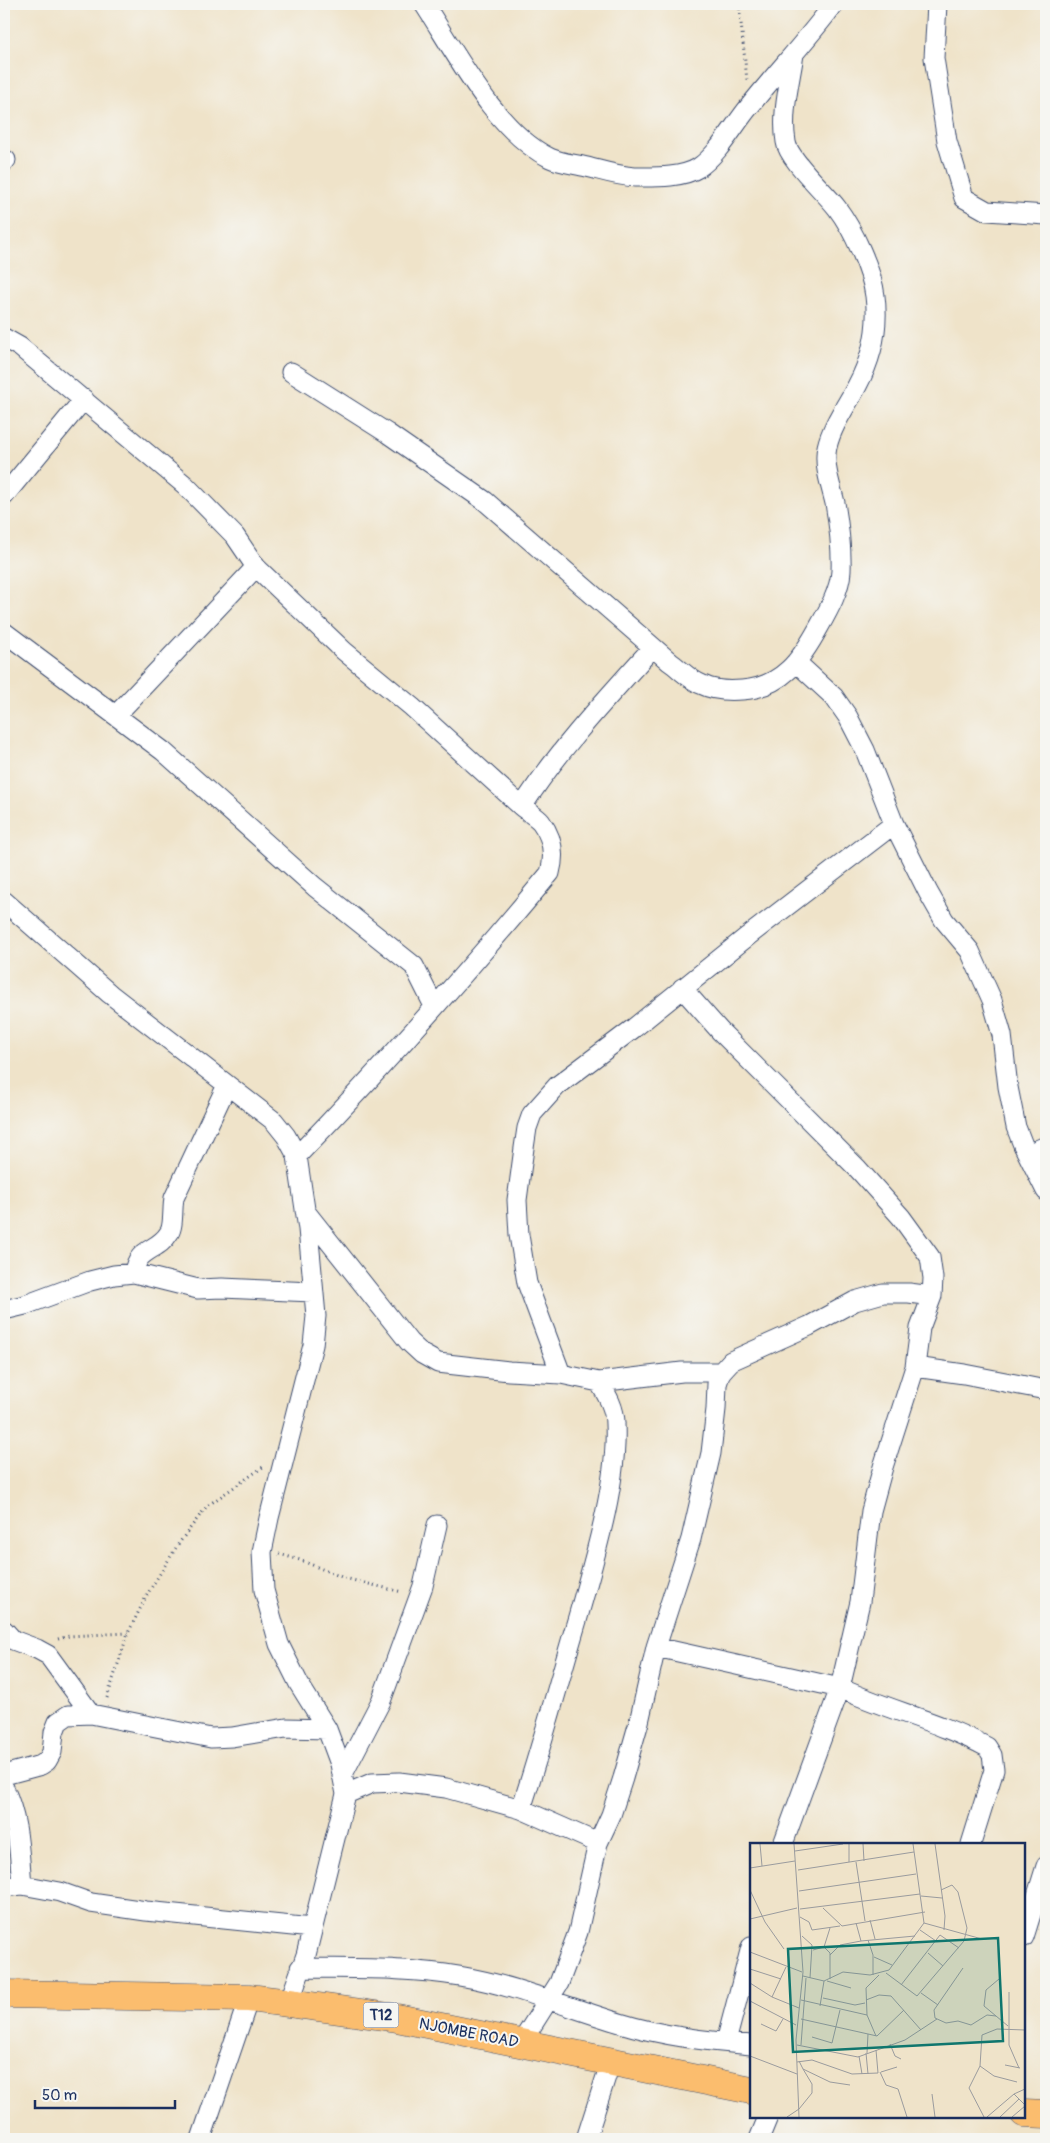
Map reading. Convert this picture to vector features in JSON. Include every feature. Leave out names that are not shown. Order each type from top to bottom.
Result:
[{"type":"highway","name":"NJOMBE ROAD","points":[[4,1994],[249,1998],[290,2003],[396,2018],[750,2090]]},
{"type":"highway","points":[[1025,2113],[1046,2114]]},
{"type":"street","points":[[424,4],[505,124],[524,141],[550,158],[623,176],[647,177],[685,173],[698,168],[710,158],[834,4]]},
{"type":"street","points":[[937,4],[934,58],[947,141],[964,198],[987,211],[1046,215]]},
{"type":"street","points":[[291,372],[387,433],[485,500],[670,662],[702,685],[728,692],[758,689],[780,679],[805,652],[830,606],[841,574],[842,548],[828,474],[826,448],[838,421],[859,383],[874,342],[877,320],[875,294],[864,256],[839,210],[817,183],[798,165],[786,144],[785,115],[794,54]]},
{"type":"street","points":[[4,338],[20,347],[185,485],[235,536],[256,567],[344,651],[412,707],[541,822],[554,849],[554,860],[550,873],[484,952],[383,1065],[297,1156]]},
{"type":"street","points":[[4,496],[84,399]]},
{"type":"street","points":[[116,715],[256,567]]},
{"type":"street","points":[[4,632],[163,751],[315,887],[414,966],[434,1006]]},
{"type":"street","points":[[522,807],[540,779],[590,716],[653,647]]},
{"type":"street","points":[[796,662],[834,697],[848,717],[865,750],[894,824],[944,920],[970,951],[992,1000],[1002,1035],[1008,1087],[1016,1126],[1046,1191]]},
{"type":"street","points":[[561,1374],[527,1284],[519,1235],[517,1200],[527,1128],[532,1114],[557,1086],[894,824]]},
{"type":"street","points":[[4,901],[110,994],[274,1121],[286,1136],[297,1156],[316,1316],[313,1346],[268,1518],[262,1552],[264,1590],[279,1644],[299,1684],[327,1730],[346,1794],[306,1954],[290,2003]]},
{"type":"street","points":[[682,988],[720,1031],[858,1169],[901,1217],[930,1257],[934,1278],[932,1296],[920,1328],[915,1367],[871,1511],[860,1602],[840,1688],[783,1843]]},
{"type":"street","points":[[134,1273],[135,1262],[142,1254],[165,1239],[171,1232],[173,1221],[171,1212],[174,1198],[227,1084]]},
{"type":"street","points":[[1028,1154],[1046,1146]]},
{"type":"street","points":[[305,1211],[409,1342],[422,1354],[438,1363],[509,1371],[561,1374],[599,1382],[682,1372],[721,1372]]},
{"type":"street","points":[[4,1310],[25,1305],[114,1275],[134,1273],[198,1289],[313,1292]]},
{"type":"street","points":[[521,2043],[559,1983],[578,1932],[598,1843],[611,1815],[640,1722],[656,1647],[691,1539],[711,1453],[717,1384],[721,1372],[730,1361],[809,1326],[856,1301],[883,1293],[909,1293],[932,1296]]},
{"type":"street","points":[[915,1367],[964,1374],[1046,1390]]},
{"type":"street","points":[[521,1809],[592,1568],[610,1485],[616,1422],[610,1400],[599,1382]]},
{"type":"street","points":[[342,1776],[381,1701],[420,1595],[437,1525]]},
{"type":"street","points":[[4,1630],[13,1640],[37,1649],[48,1656],[97,1715]]},
{"type":"street","points":[[656,1647],[840,1688],[866,1700],[926,1720],[988,1747],[992,1755],[994,1770],[971,1843]]},
{"type":"street","points":[[4,1775],[41,1765],[47,1761],[52,1752],[54,1732],[58,1722],[68,1715],[97,1715],[211,1738],[232,1737],[286,1728],[327,1730]]},
{"type":"street","points":[[346,1794],[372,1782],[399,1782],[446,1788],[521,1809],[598,1843]]},
{"type":"street","points":[[4,1788],[13,1807],[18,1838],[13,1886],[60,1892],[92,1903],[123,1908],[312,1928]]},
{"type":"street","points":[[1025,1934],[1046,1866]]},
{"type":"street","points":[[726,2042],[750,1951]]},
{"type":"street","points":[[300,1968],[416,1970],[451,1975],[549,2000],[622,2024],[680,2037],[750,2045]]},
{"type":"street","points":[[201,2139],[249,1998]]},
{"type":"street","points":[[586,2139],[612,2061]]},
{"type":"street","points":[[759,2139],[768,2118]]},
{"type":"path","points":[[739,4],[750,106]]},
{"type":"path","points":[[97,1715],[128,1633],[148,1594],[179,1543],[207,1506],[287,1451]]},
{"type":"path","points":[[262,1552],[300,1560],[344,1578],[420,1595]]},
{"type":"path","points":[[37,1649],[56,1639],[69,1636],[128,1633]]}]
